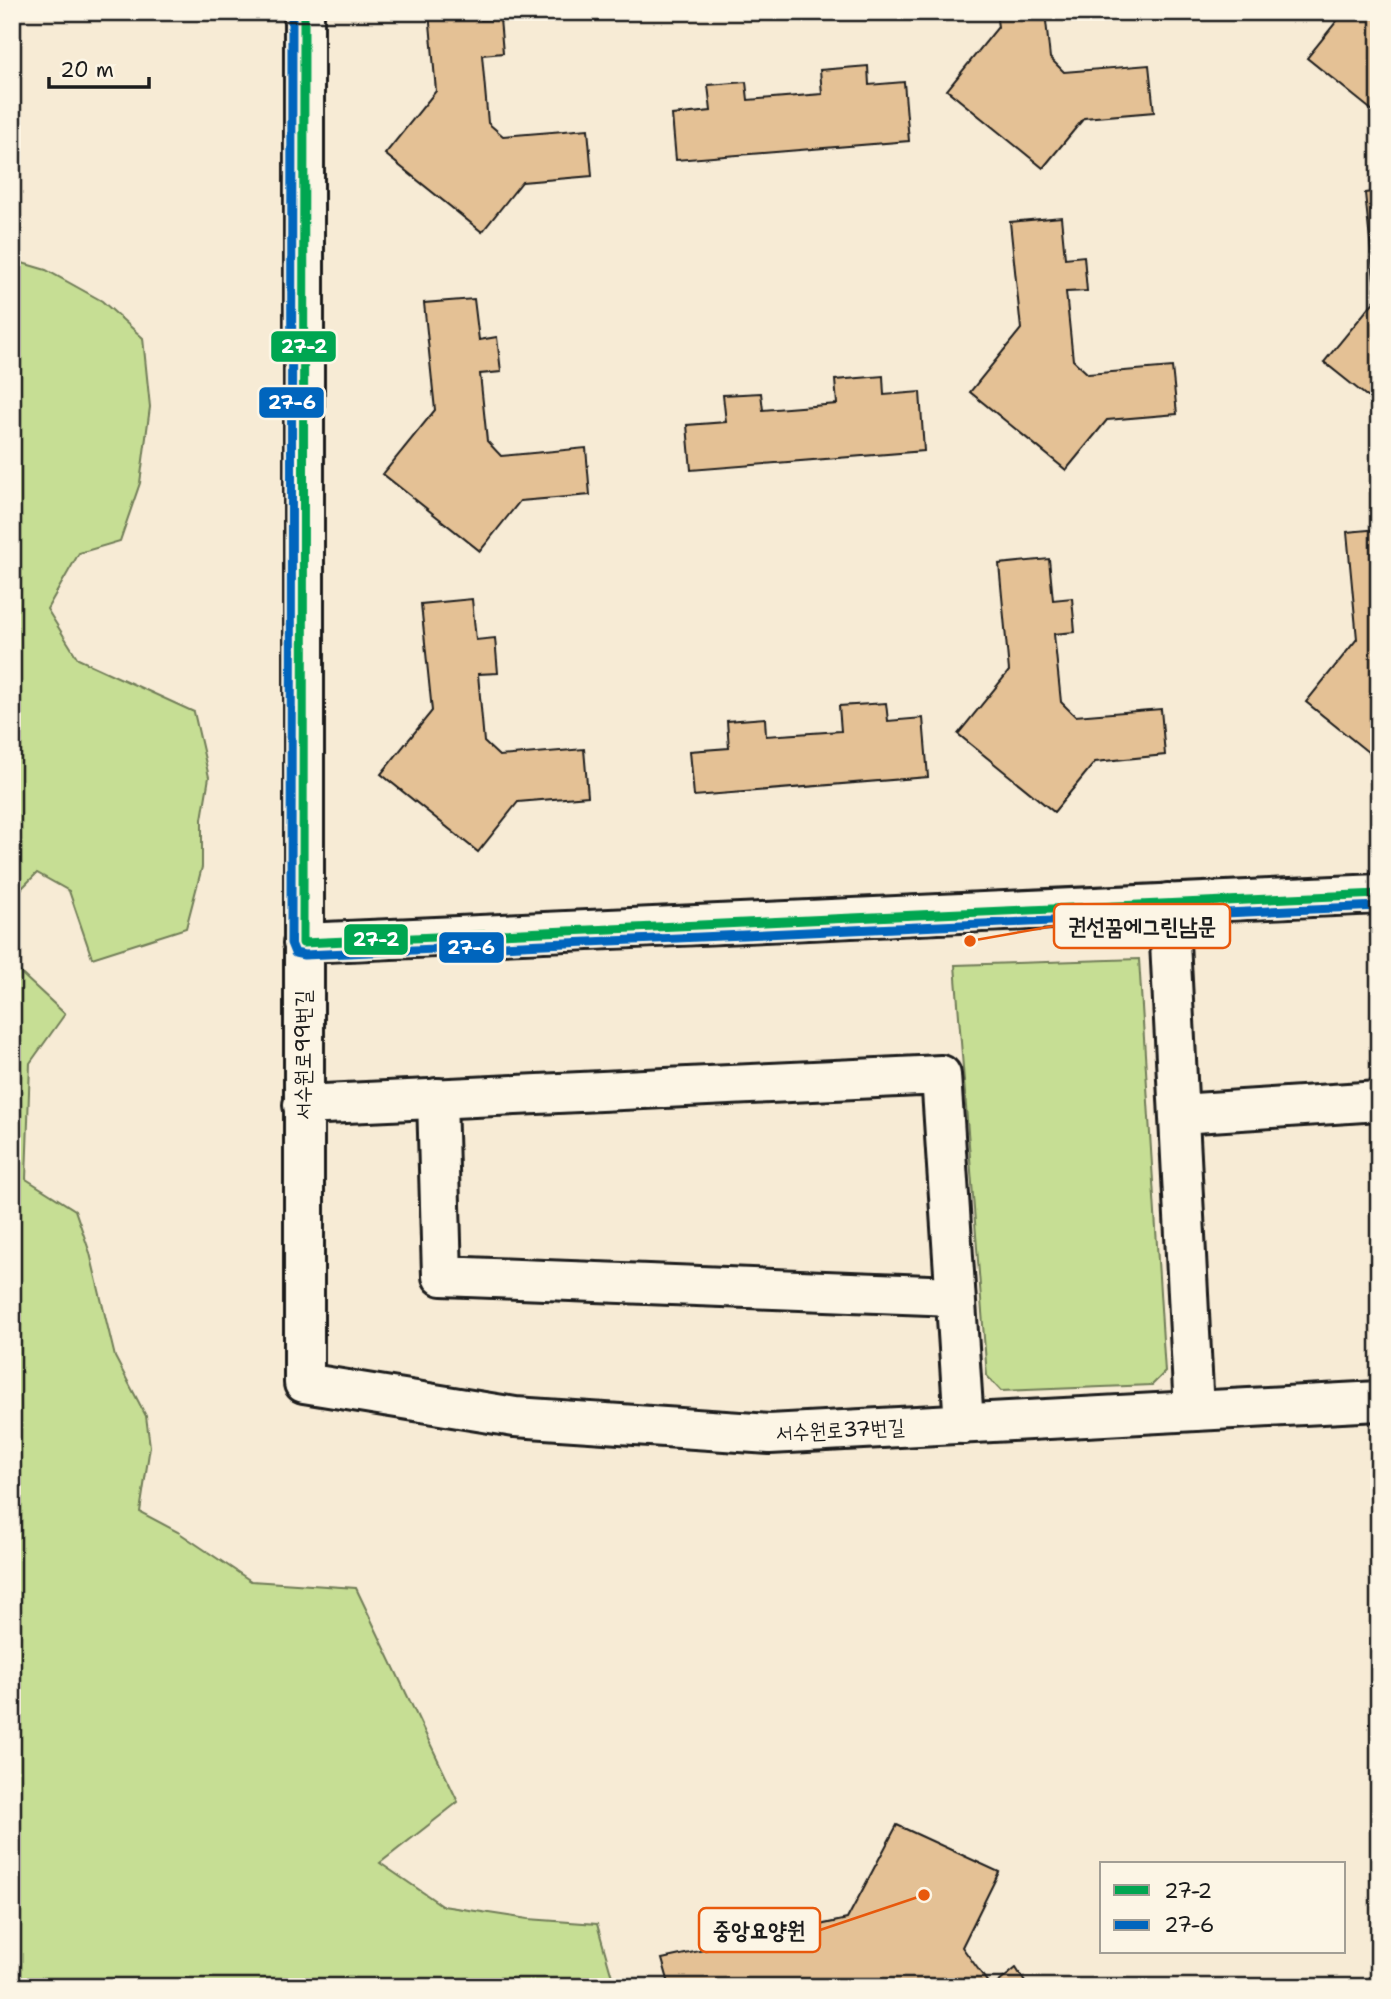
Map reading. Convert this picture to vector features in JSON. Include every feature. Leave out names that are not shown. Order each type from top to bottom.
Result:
[{"type":"street","name":"서수원로99번길","points":[[304,12],[304,1383]]},
{"type":"street","points":[[303,943],[1379,894]]},
{"type":"street","points":[[1168,903],[1194,1411]]},
{"type":"street","points":[[303,1105],[941,1075],[964,1424]]},
{"type":"street","points":[[437,1098],[442,1276],[955,1296]]},
{"type":"street","points":[[1179,1114],[1379,1101]]},
{"type":"street","name":"서수원로37번길","points":[[304,1383],[515,1417],[770,1434],[1379,1401]]},
{"type":"green space","points":[[12,260],[46,270],[102,301],[143,338],[150,407],[140,483],[120,541],[79,553],[47,609],[78,659],[194,712],[209,777],[202,819],[202,867],[186,928],[92,958],[69,891],[37,873],[12,898]]},
{"type":"green space","points":[[1139,959],[1165,1372],[1152,1385],[1001,1391],[987,1376],[955,965]]},
{"type":"green space","points":[[12,965],[65,1014],[30,1063],[26,1179],[75,1210],[90,1253],[115,1357],[146,1416],[150,1446],[140,1512],[178,1532],[251,1581],[356,1588],[458,1802],[380,1863],[443,1906],[528,1919],[597,1924],[615,1987],[12,1987]]},
{"type":"building","points":[[429,12],[480,12],[481,20],[500,19],[503,53],[482,55],[488,123],[503,136],[588,129],[592,176],[522,182],[482,232],[385,154],[436,91]]},
{"type":"building","points":[[996,12],[1045,12],[1050,58],[1064,72],[1149,65],[1154,112],[1084,118],[1043,168],[947,90],[998,27]]},
{"type":"building","points":[[1344,12],[1379,12],[1379,116],[1307,58]]},
{"type":"building","points":[[868,66],[869,85],[904,82],[909,141],[676,160],[672,115],[711,111],[708,85],[746,82],[748,100],[822,94],[820,70]]},
{"type":"building","points":[[1379,191],[1379,406],[1324,362],[1376,299],[1365,193]]},
{"type":"building","points":[[1061,217],[1065,258],[1084,256],[1087,291],[1066,292],[1073,360],[1088,374],[1172,367],[1177,414],[1107,420],[1066,470],[970,392],[1021,329],[1010,222]]},
{"type":"building","points":[[474,299],[479,340],[497,337],[501,372],[480,374],[487,441],[501,456],[586,448],[590,495],[520,501],[480,551],[383,474],[435,410],[424,303]]},
{"type":"building","points":[[883,376],[884,395],[920,392],[924,451],[691,470],[687,425],[726,422],[723,395],[761,393],[763,410],[837,404],[835,380]]},
{"type":"building","points":[[1379,529],[1379,761],[1306,702],[1357,639],[1347,532]]},
{"type":"building","points":[[1049,559],[1053,600],[1072,598],[1075,632],[1054,634],[1061,702],[1075,716],[1161,709],[1165,755],[1095,762],[1054,812],[958,734],[1009,671],[999,564]]},
{"type":"building","points":[[472,599],[476,640],[495,638],[498,673],[478,674],[484,742],[499,756],[584,749],[588,796],[518,802],[478,852],[381,774],[432,711],[421,604]]},
{"type":"building","points":[[886,703],[888,721],[923,718],[928,777],[694,796],[690,751],[729,748],[727,721],[765,718],[766,736],[841,731],[839,706]]},
{"type":"building","points":[[897,1825],[999,1872],[962,1947],[991,1987],[670,1987],[662,1959],[847,1919]]},
{"type":"building","points":[[1016,1968],[1028,1987],[993,1987]]},
{"type":"transit line","name":"27-6","points":[[292,12],[291,943],[295,953],[304,955],[1379,906]]},
{"type":"transit line","name":"27-2","points":[[304,12],[303,943],[1379,894]]},
{"type":"place","name":"권선꿈에그린남문","points":[[970,941]]},
{"type":"place","name":"중앙요양원","points":[[924,1895]]}]
